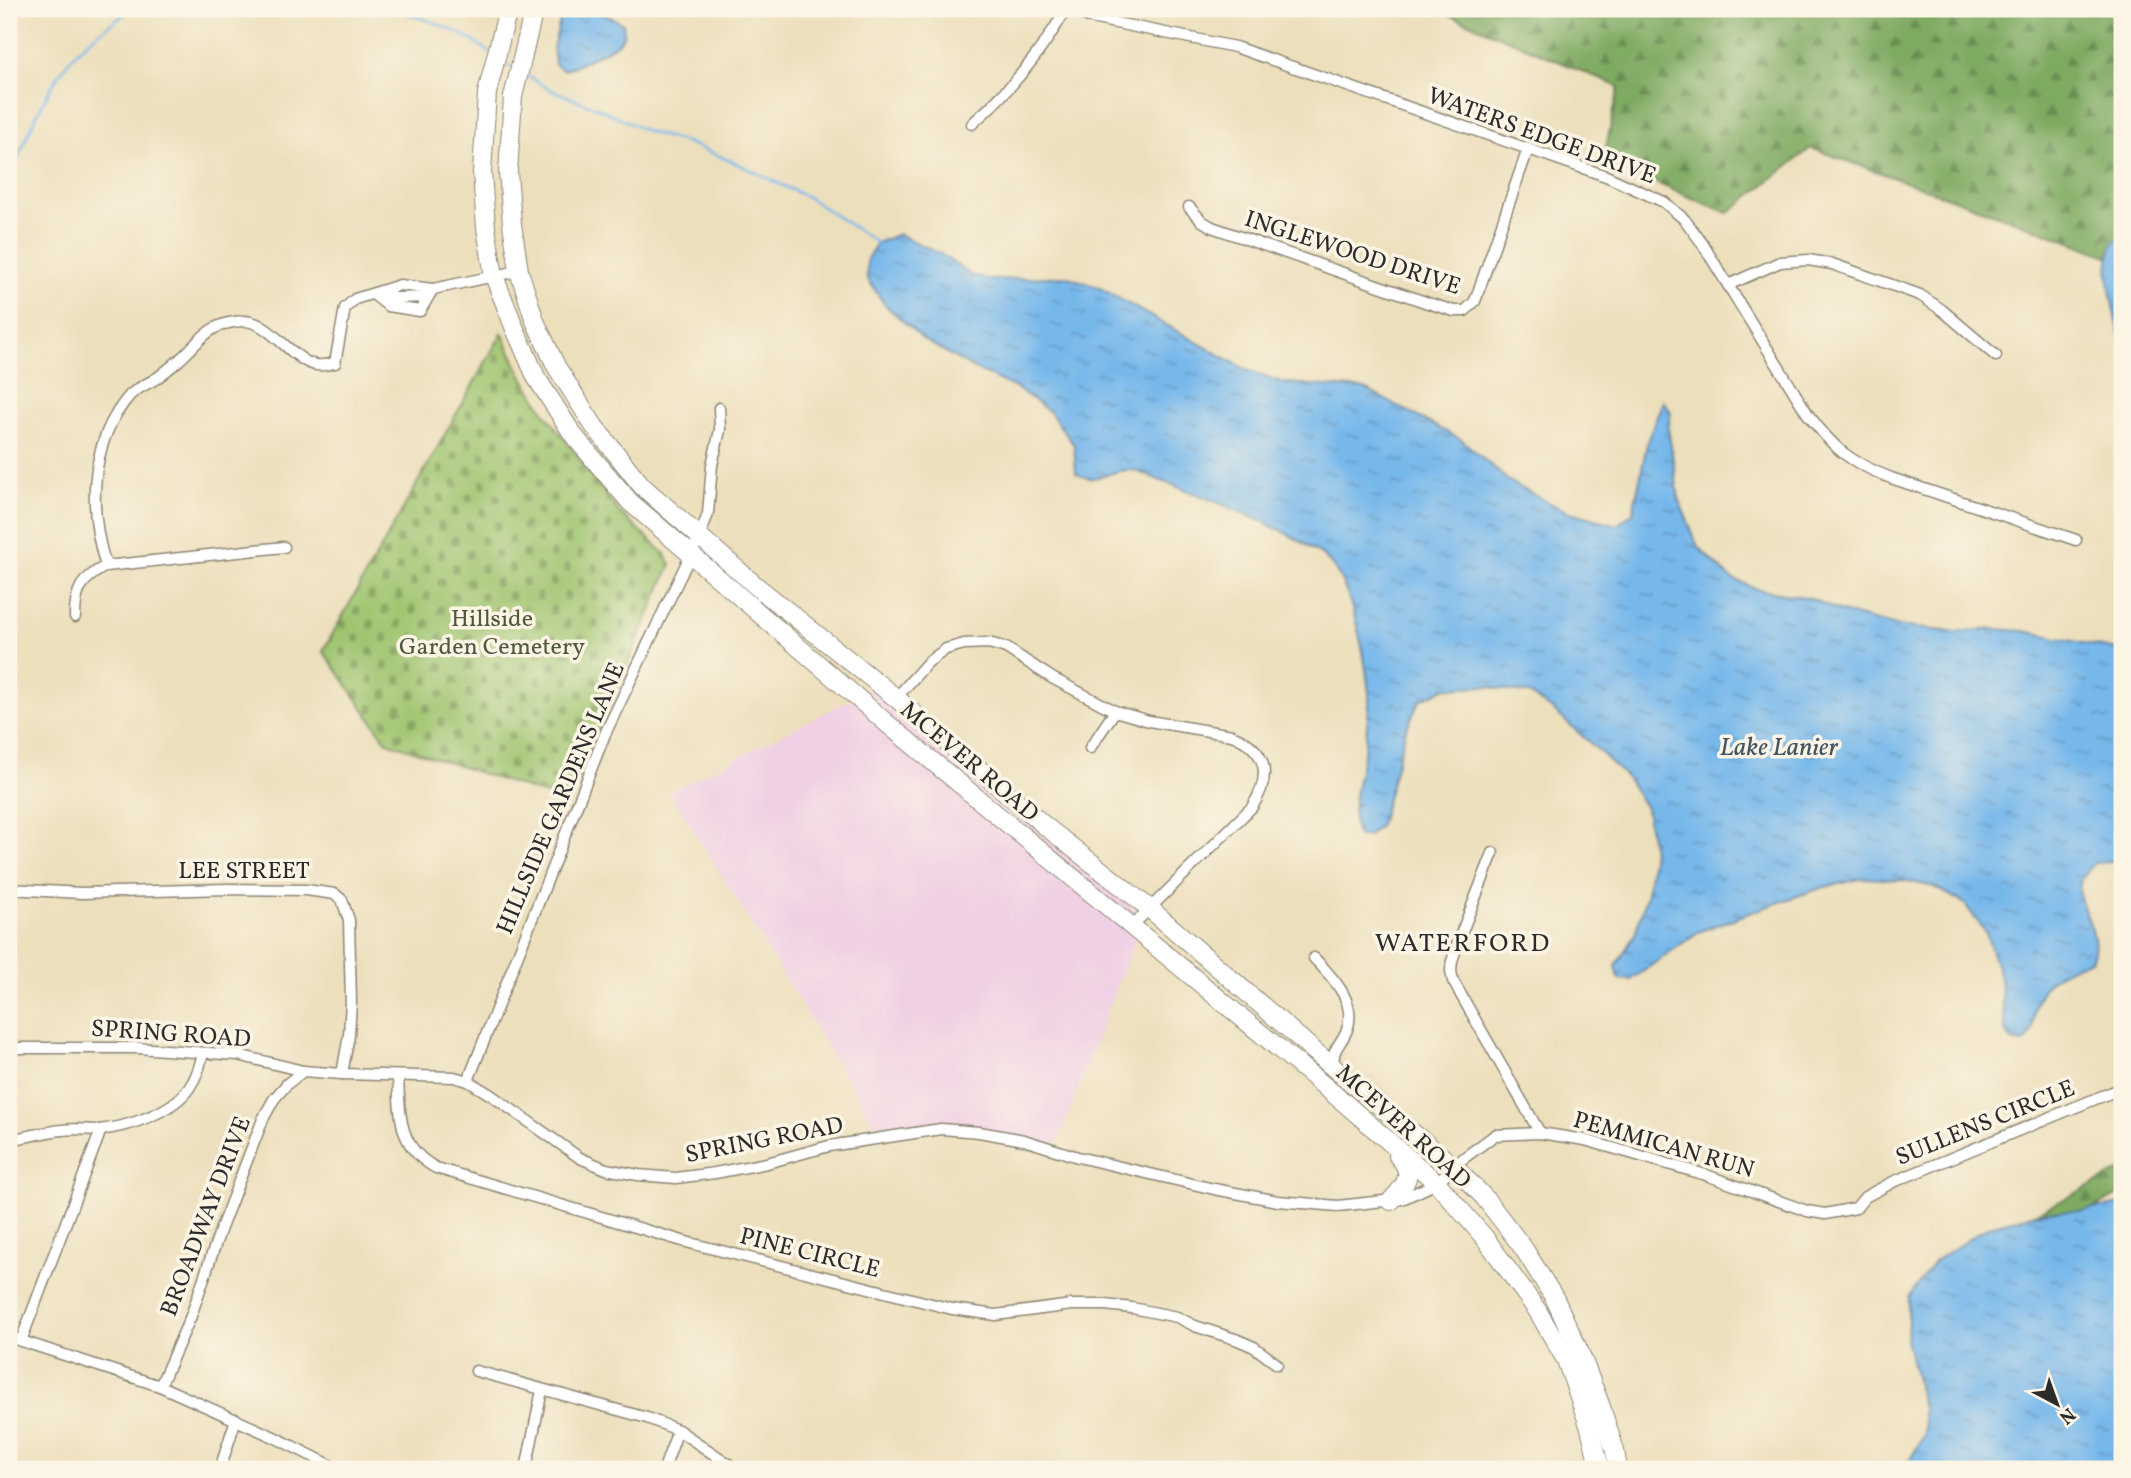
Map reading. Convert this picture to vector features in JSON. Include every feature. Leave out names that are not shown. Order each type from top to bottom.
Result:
[{"type":"main road","name":"MCEVER ROAD","points":[[508,9],[488,93],[482,172],[486,228],[494,276],[536,377],[575,436],[630,502],[880,717],[1437,1183],[1485,1238],[1538,1310],[1566,1360],[1590,1428],[1600,1469]]},
{"type":"main road","name":"MCEVER ROAD","points":[[534,9],[513,97],[508,172],[512,225],[519,271],[535,321],[556,366],[584,414],[642,486],[755,585],[896,698],[1045,826],[1149,908],[1334,1068],[1453,1166],[1484,1197],[1505,1223],[1555,1299],[1600,1404],[1618,1469]]},
{"type":"main road","points":[[1341,1100],[1349,1114],[1396,1154],[1407,1167],[1407,1181],[1391,1201]]},
{"type":"street","points":[[972,124],[1027,69],[1068,9]]},
{"type":"street","name":"WATERS EDGE DRIVE","points":[[1068,9],[1091,18],[1236,47],[1606,176],[1664,202],[1685,220],[1807,413],[1840,453],[1862,467],[1891,478],[2076,540]]},
{"type":"street","name":"INGLEWOOD DRIVE","points":[[1188,207],[1212,227],[1428,303],[1454,311],[1465,311],[1475,301],[1528,149]]},
{"type":"street","points":[[1728,285],[1780,262],[1808,260],[1832,264],[1920,295],[1996,356]]},
{"type":"street","points":[[106,566],[98,543],[94,517],[94,485],[105,439],[120,409],[132,393],[160,376],[182,358],[204,334],[220,325],[246,320],[260,325],[310,364],[321,366],[335,363],[345,308],[355,299],[373,294],[396,298],[431,293],[519,271]]},
{"type":"street","points":[[373,294],[388,306],[420,311],[431,293]]},
{"type":"street","name":"HILLSIDE GARDENS LANE","points":[[468,1081],[605,734],[708,514],[713,457],[720,430],[719,408]]},
{"type":"street","points":[[75,617],[75,598],[83,582],[106,566],[284,547]]},
{"type":"street","points":[[896,698],[928,662],[946,649],[964,644],[989,643],[1006,648],[1052,678],[1115,710],[1149,721],[1232,735],[1252,746],[1261,757],[1265,769],[1261,793],[1252,807],[1131,927]]},
{"type":"street","points":[[1090,748],[1115,710]]},
{"type":"street","points":[[1493,853],[1458,939],[1451,971],[1453,981],[1540,1133]]},
{"type":"street","name":"LEE STREET","points":[[9,888],[80,893],[227,889],[306,890],[335,894],[342,900],[349,920],[351,1002],[342,1074]]},
{"type":"street","points":[[1314,958],[1341,990],[1349,1010],[1347,1030],[1332,1053],[1334,1068]]},
{"type":"street","name":"SPRING ROAD","points":[[9,1048],[137,1048],[237,1055],[303,1071],[398,1077],[454,1077],[468,1081],[580,1158],[606,1169],[638,1175],[676,1178],[715,1173],[767,1163],[829,1146],[941,1129],[1024,1140],[1078,1157],[1214,1189],[1278,1201],[1338,1206],[1402,1199],[1437,1183],[1453,1166]]},
{"type":"street","points":[[9,1140],[62,1130],[101,1129],[135,1122],[169,1106],[189,1089],[203,1053]]},
{"type":"street","name":"BROADWAY DRIVE","points":[[160,1386],[191,1316],[263,1119],[274,1099],[303,1071]]},
{"type":"street","name":"PINE CIRCLE","points":[[398,1077],[402,1124],[407,1140],[413,1152],[436,1168],[686,1242],[952,1309],[996,1315],[1072,1305],[1105,1305],[1161,1313],[1254,1347],[1277,1364]]},
{"type":"street","name":"SULLENS CIRCLE","points":[[1865,1197],[1892,1182],[2122,1088]]},
{"type":"street","points":[[21,1341],[101,1129]]},
{"type":"street","name":"PEMMICAN RUN","points":[[1453,1166],[1495,1135],[1540,1133],[1585,1140],[1706,1175],[1807,1211],[1839,1213],[1856,1208],[1865,1197]]},
{"type":"street","points":[[9,1337],[160,1386],[328,1464]]},
{"type":"street","points":[[476,1371],[647,1418],[678,1430],[736,1469]]},
{"type":"street","points":[[526,1469],[542,1390]]},
{"type":"street","points":[[220,1469],[236,1419]]},
{"type":"street","points":[[664,1469],[678,1430]]},
{"type":"shaded area","points":[[873,688],[1143,918],[1055,1149],[962,1124],[875,1125],[670,792]]},
{"type":"green space","points":[[1436,9],[2122,9],[2122,252],[2112,258],[1811,148],[1728,213],[1603,161],[1619,87]]},
{"type":"green space","name":"Hillside Garden Cemetery","points":[[502,333],[520,372],[545,413],[618,511],[664,553],[671,564],[568,802],[387,742],[323,651]]},
{"type":"green space","points":[[2122,1170],[2122,1193],[2071,1220],[1988,1237]]},
{"type":"water","points":[[563,9],[594,12],[616,20],[623,24],[621,39],[602,52],[563,70],[555,64],[553,48]]},
{"type":"water","name":"Lake Lanier","points":[[898,234],[939,253],[971,275],[992,280],[1065,276],[1098,287],[1247,370],[1284,383],[1365,389],[1462,440],[1506,479],[1523,489],[1563,510],[1617,525],[1633,513],[1648,439],[1663,401],[1671,412],[1668,428],[1679,500],[1698,547],[1730,578],[1760,590],[1810,598],[1838,611],[1896,626],[1954,632],[1994,629],[2024,631],[2122,651],[2122,861],[2095,863],[2081,880],[2079,890],[2094,939],[2091,960],[2071,968],[2047,984],[2037,1001],[2030,1036],[2024,1043],[2012,1041],[2005,1030],[2000,977],[1986,933],[1964,903],[1935,887],[1902,880],[1864,878],[1821,888],[1698,932],[1631,980],[1619,979],[1616,966],[1635,934],[1647,894],[1653,851],[1646,808],[1626,777],[1554,711],[1529,694],[1484,686],[1445,688],[1420,700],[1406,729],[1380,825],[1368,836],[1358,836],[1353,812],[1354,799],[1365,749],[1369,694],[1352,607],[1330,563],[1312,548],[1272,526],[1134,470],[1092,478],[1076,473],[1074,445],[1049,411],[1016,388],[973,368],[924,340],[885,305],[867,278],[867,259],[877,243]]},
{"type":"water","points":[[2122,235],[2122,344],[2112,303],[2109,269],[2114,243]]},
{"type":"water","points":[[2122,1204],[2122,1469],[1900,1469],[1911,1458],[1924,1435],[1923,1408],[1907,1344],[1909,1297],[1935,1261],[1989,1226],[2048,1211],[2080,1211]]},
{"type":"waterway","points":[[9,177],[59,74],[75,53],[132,9]]},
{"type":"waterway","points":[[393,9],[456,32],[491,53]]},
{"type":"waterway","points":[[502,61],[514,68]]},
{"type":"waterway","points":[[526,75],[549,89],[612,114],[648,132],[688,143],[738,164],[811,199],[877,243]]},
{"type":"district","name":"WATERFORD","points":[[1463,942]]}]
